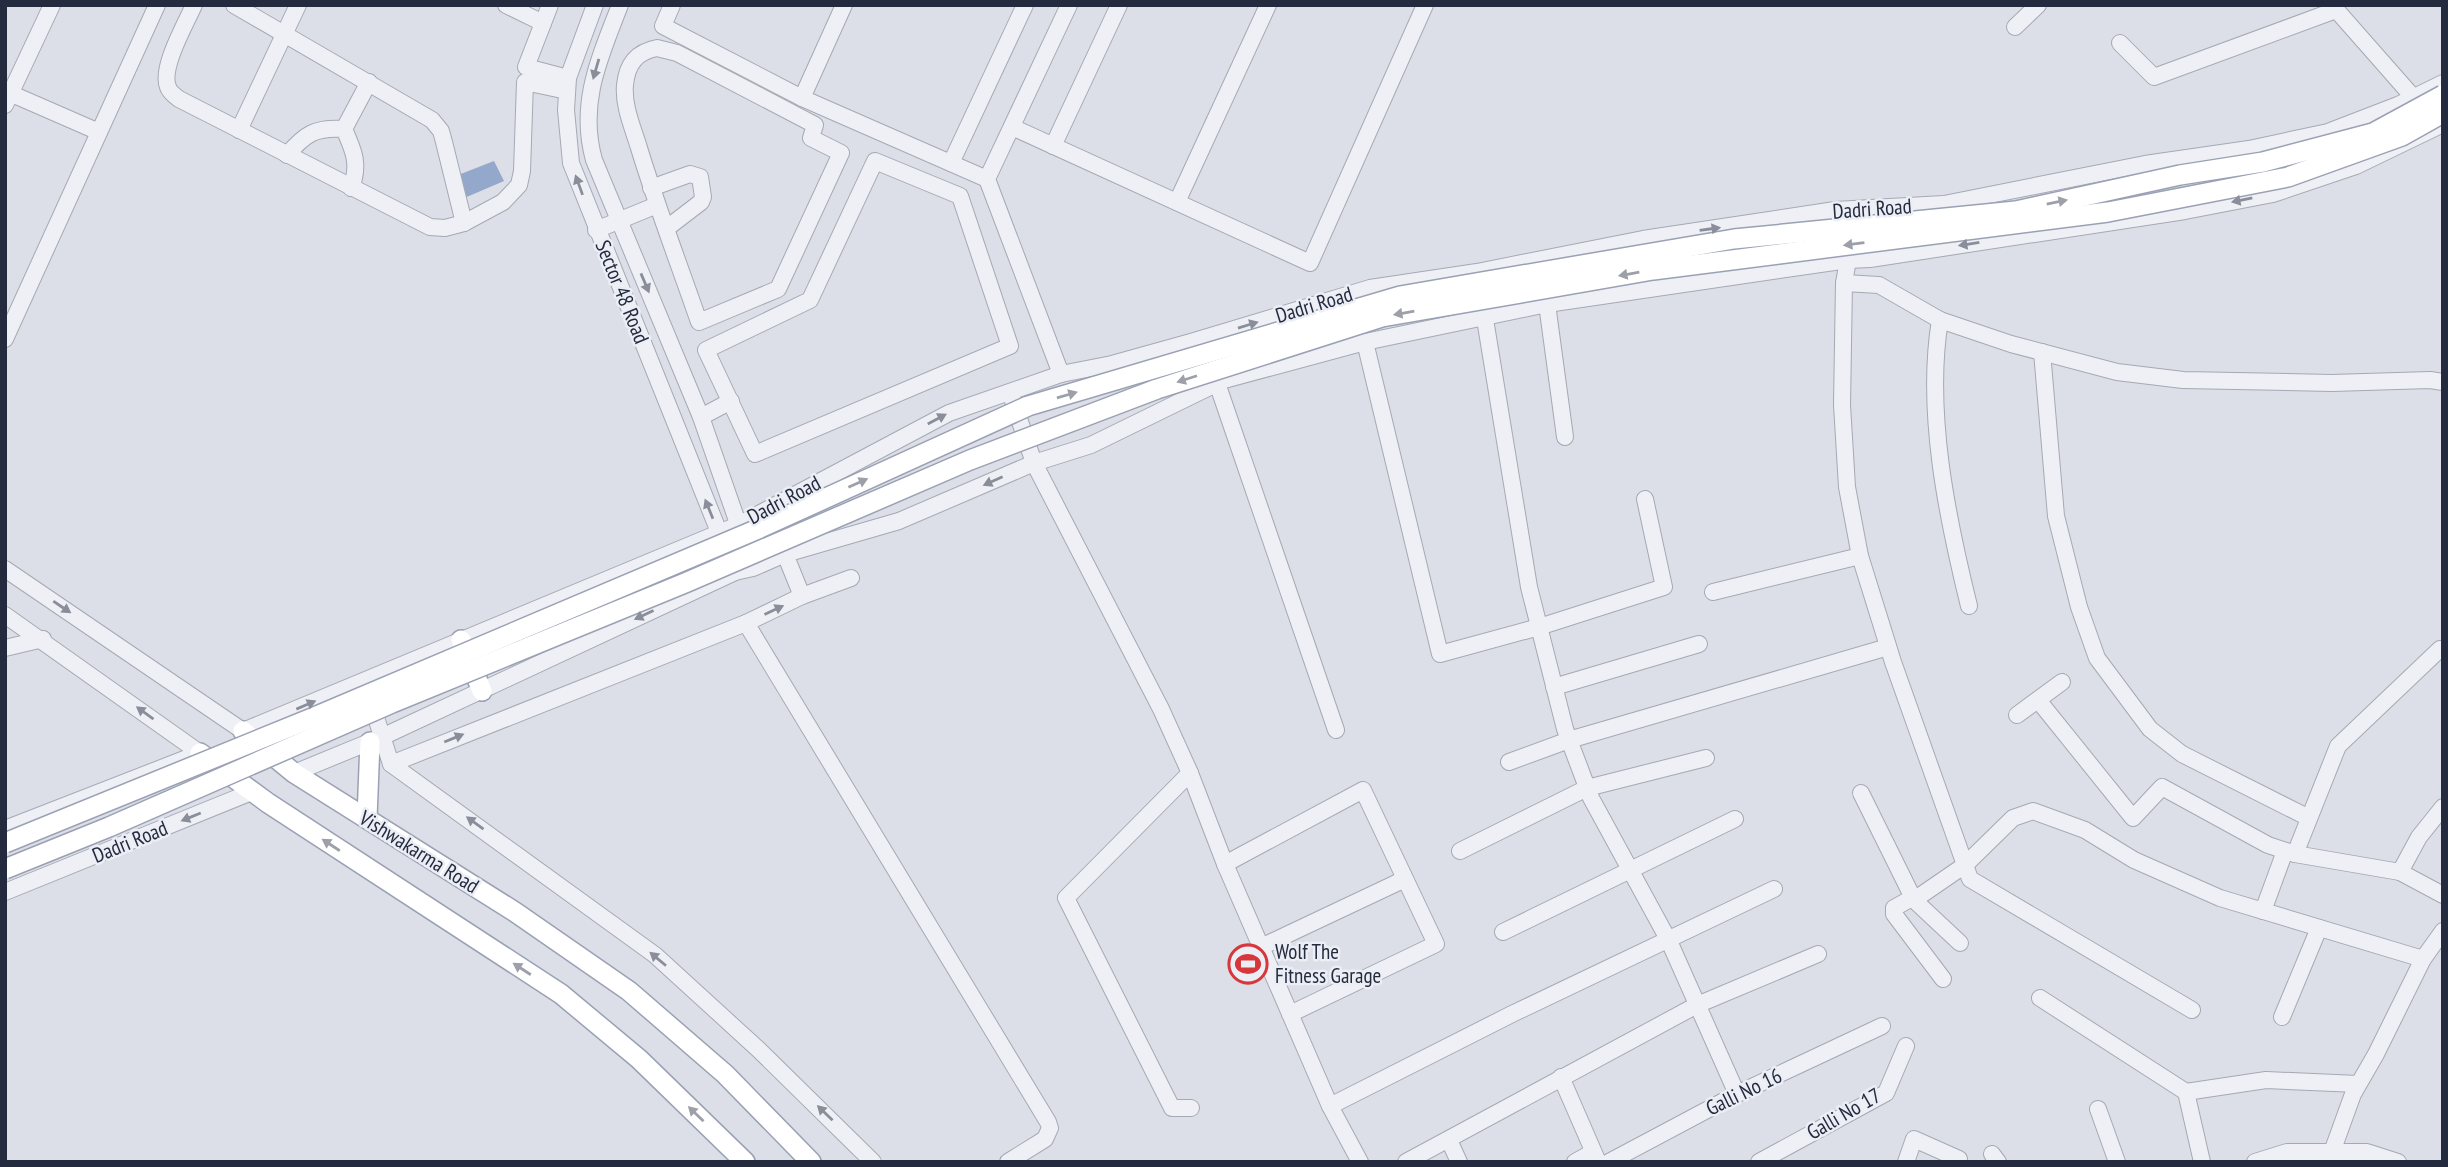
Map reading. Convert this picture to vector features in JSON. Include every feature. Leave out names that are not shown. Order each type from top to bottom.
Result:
[{"type":"main road","points":[[5,843],[312,718],[758,529],[1028,406],[1400,296],[1734,239],[2016,211],[2180,175],[2263,162],[2373,132],[2438,89]]},
{"type":"main road","points":[[5,869],[970,460],[1157,389],[1382,317],[1653,270],[2121,210],[2288,177],[2402,136],[2443,111]]},
{"type":"main road","points":[[461,640],[482,691]]},
{"type":"main road","name":"Vishwakarma Road","points":[[243,731],[294,774],[515,912],[629,991],[725,1074],[811,1162]]},
{"type":"main road","points":[[367,818],[377,739]]},
{"type":"main road","name":"Vishwakarma Road","points":[[200,753],[279,811],[561,994],[639,1059],[745,1162]]},
{"type":"street","points":[[52,5],[7,96],[99,132]]},
{"type":"street","points":[[5,339],[157,5]]},
{"type":"street","points":[[194,5],[166,75],[168,88],[179,99],[430,227],[445,228],[464,223],[503,202],[519,185],[522,172],[524,82],[568,84]]},
{"type":"street","points":[[234,5],[419,110],[432,120],[441,131],[464,223]]},
{"type":"street","points":[[239,130],[298,5]]},
{"type":"street","points":[[506,5],[543,23]]},
{"type":"street","points":[[550,5],[526,67],[568,84]]},
{"type":"street","name":"Sector 48 Road","points":[[595,5],[568,84],[566,110],[570,163],[735,572]]},
{"type":"street","name":"Sector 48 Road","points":[[620,5],[598,61],[591,89],[587,118],[588,139],[594,160],[701,417],[753,568]]},
{"type":"street","points":[[672,5],[663,26],[802,98],[987,179],[1061,374]]},
{"type":"street","points":[[802,98],[844,5]]},
{"type":"street","points":[[951,163],[1025,5]]},
{"type":"street","points":[[987,179],[1069,5]]},
{"type":"street","points":[[1053,146],[1119,5]]},
{"type":"street","points":[[1177,202],[1268,5]]},
{"type":"street","points":[[1012,127],[1310,262],[1425,5]]},
{"type":"street","points":[[2015,27],[2038,5]]},
{"type":"street","points":[[2120,43],[2154,77],[2334,8],[2413,97]]},
{"type":"street","points":[[657,48],[677,53],[816,125],[811,138],[841,153],[778,289],[699,322],[657,205],[626,104],[625,86],[632,60],[643,51],[657,48]]},
{"type":"street","points":[[344,129],[369,82]]},
{"type":"street","points":[[2438,89],[2443,111]]},
{"type":"street","name":"Dadri Road","points":[[243,731],[738,525],[949,413],[1061,374],[1112,364],[1178,346],[1370,288],[1477,272],[1643,239],[1835,211],[1944,204],[2144,164],[2249,149],[2328,132],[2438,89]]},
{"type":"street","points":[[294,774],[482,691],[735,572],[753,568],[785,554],[899,521],[1034,463],[1091,445],[1217,383],[1249,373],[1365,342],[1547,304],[1848,260],[1886,257],[2185,211],[2273,194],[2356,166],[2443,124]]},
{"type":"street","points":[[287,155],[302,137],[326,127],[344,129]]},
{"type":"street","points":[[344,129],[356,154],[357,173],[351,188]]},
{"type":"street","points":[[875,161],[960,196],[1010,346],[755,454],[731,401],[706,350],[810,300],[875,161]]},
{"type":"street","points":[[651,188],[690,174],[700,177],[703,197],[701,202],[667,228]]},
{"type":"street","points":[[596,230],[657,205]]},
{"type":"street","points":[[1880,208],[1886,257]]},
{"type":"street","points":[[1848,260],[1844,283],[1843,419],[1847,487],[1860,556],[1888,647],[1970,879],[2192,1010]]},
{"type":"street","points":[[1477,272],[1529,587],[1569,740],[1587,788],[1669,941],[1737,1094]]},
{"type":"street","points":[[1844,283],[1880,285],[1940,320],[2117,372],[2183,380],[2443,382]]},
{"type":"street","points":[[1547,304],[1565,437]]},
{"type":"street","points":[[1940,320],[1934,380],[1941,453],[1951,536],[1969,607]]},
{"type":"street","points":[[1365,342],[1440,654],[1539,627],[1664,587],[1645,499]]},
{"type":"street","points":[[2042,352],[2056,516],[2078,607],[2097,658],[2150,729],[2182,754],[2309,818]]},
{"type":"street","points":[[1217,383],[1336,730]]},
{"type":"street","points":[[1010,393],[1034,463],[1161,709],[1190,772],[1225,864],[1329,1106],[1360,1162]]},
{"type":"street","points":[[701,417],[731,401]]},
{"type":"street","points":[[785,554],[802,596]]},
{"type":"street","points":[[1713,592],[1860,556]]},
{"type":"street","name":"Vishwakarma Road","points":[[5,569],[243,731]]},
{"type":"street","points":[[391,764],[852,578]]},
{"type":"street","name":"Vishwakarma Road","points":[[5,615],[43,639],[200,753]]},
{"type":"street","points":[[746,623],[1048,1122],[1045,1139],[1008,1162]]},
{"type":"street","points":[[5,648],[43,639]]},
{"type":"street","points":[[1554,687],[1699,644]]},
{"type":"street","points":[[1509,762],[1569,740],[1888,647]]},
{"type":"street","points":[[2263,911],[2309,818],[2338,746],[2440,649]]},
{"type":"street","points":[[363,681],[377,739],[391,764],[655,955],[768,1058],[873,1162]]},
{"type":"street","points":[[2017,715],[2062,682]]},
{"type":"street","points":[[2038,700],[2133,818],[2162,787],[2268,845],[2290,852],[2400,872],[2443,895]]},
{"type":"street","points":[[5,830],[200,753]]},
{"type":"street","points":[[1460,851],[1587,788],[1706,758]]},
{"type":"street","points":[[1190,772],[1066,898],[1172,1108],[1191,1108]]},
{"type":"street","points":[[1225,864],[1363,790],[1436,944],[1290,1014]]},
{"type":"street","name":"Dadri Road","points":[[5,892],[254,791]]},
{"type":"street","points":[[1861,793],[1913,899],[1961,943]]},
{"type":"street","points":[[2400,872],[2419,837],[2443,807]]},
{"type":"street","points":[[1943,979],[1894,914],[1894,908],[1913,899],[1965,865],[2013,818],[2033,811],[2085,830],[2134,860],[2220,898],[2423,959]]},
{"type":"street","points":[[1503,932],[1735,819]]},
{"type":"street","points":[[1261,947],[1405,878]]},
{"type":"street","points":[[1329,1106],[1512,1014],[1774,889]]},
{"type":"street","points":[[2282,1017],[2319,928]]},
{"type":"street","points":[[2333,1157],[2358,1084],[2423,959],[2443,932]]},
{"type":"street","points":[[1406,1162],[1697,1005],[1818,954]]},
{"type":"street","points":[[2040,998],[2186,1092],[2266,1080],[2358,1084]]},
{"type":"street","name":"Galli No 16","points":[[1609,1162],[1737,1094],[1882,1026]]},
{"type":"street","name":"Galli No 17","points":[[1759,1162],[1886,1093],[1906,1046]]},
{"type":"street","points":[[1561,1076],[1596,1157],[1575,1162]]},
{"type":"street","points":[[2186,1092],[2202,1162]]},
{"type":"street","points":[[2098,1109],[2117,1162]]},
{"type":"street","points":[[1906,1162],[1914,1139],[1959,1159]]},
{"type":"street","points":[[1449,1140],[1459,1162]]},
{"type":"street","points":[[2255,1162],[2287,1152],[2333,1157],[2367,1152],[2398,1162]]},
{"type":"water","points":[[494,161],[504,181],[462,199],[453,177]]},
{"type":"place","name":"Wolf The Fitness Garage","points":[[1248,964]]}]
